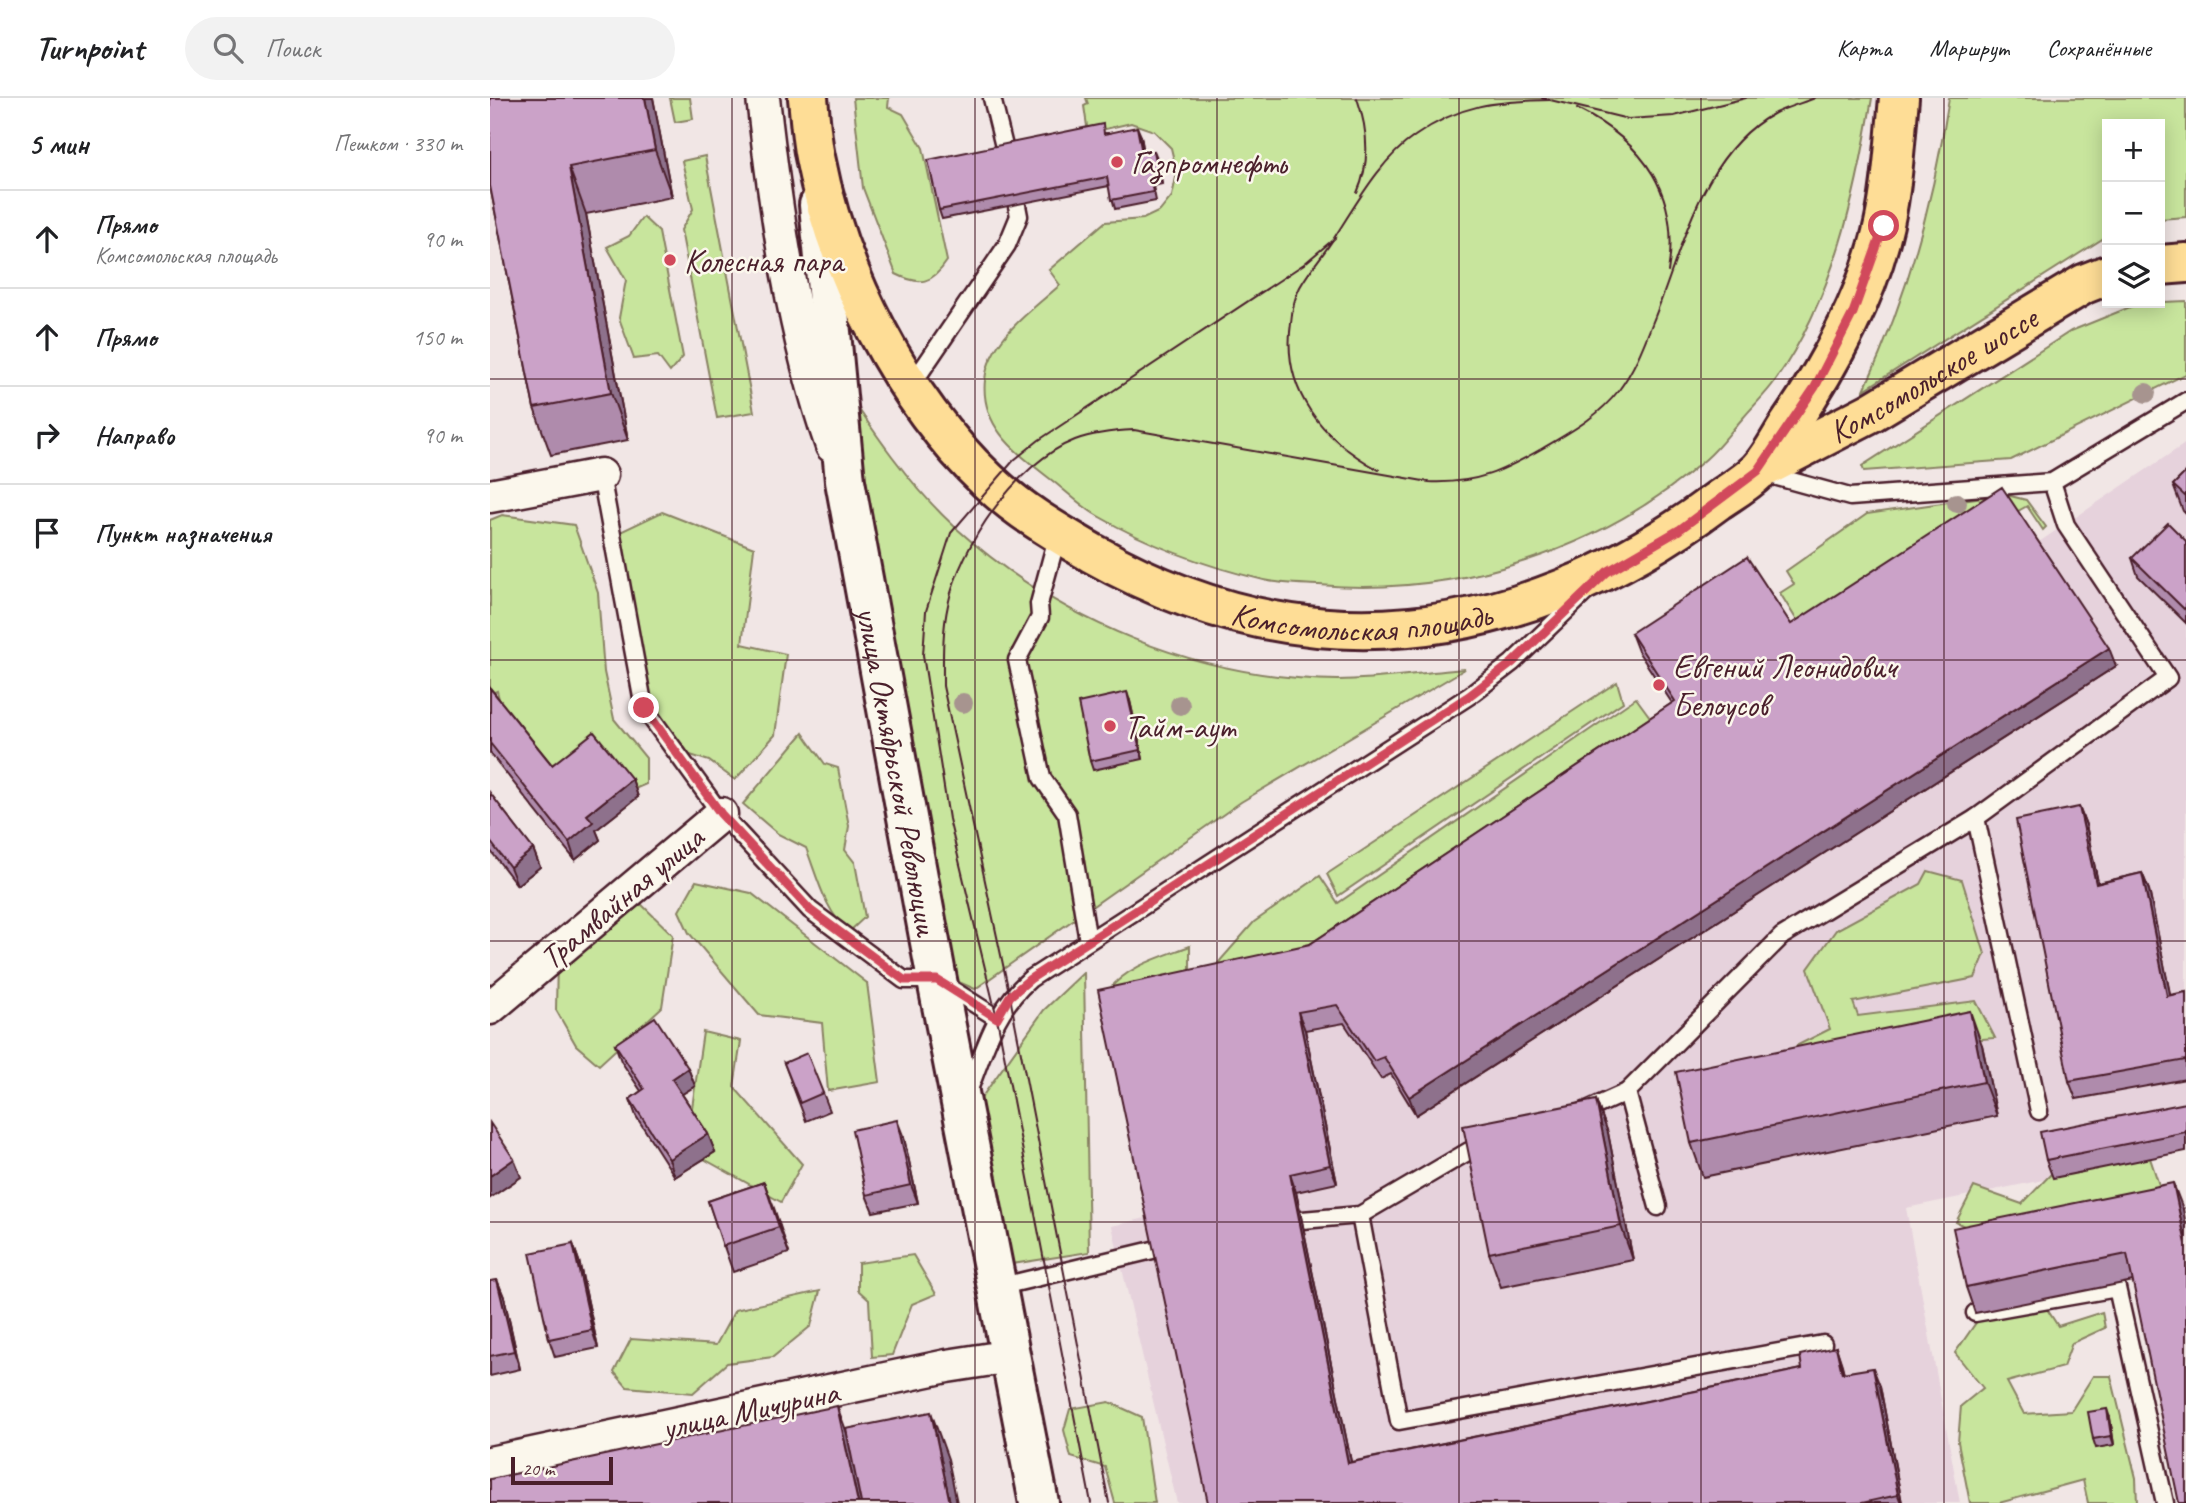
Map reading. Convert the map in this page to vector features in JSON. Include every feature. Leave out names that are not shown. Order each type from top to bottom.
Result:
[{"type":"main road","name":"Комсомольская площадь","points":[[808,98],[815,156],[842,255],[864,306],[930,416],[983,477],[1058,534],[1118,568],[1173,593],[1230,612],[1305,627],[1383,631],[1451,624],[1521,606],[1607,572],[1679,530],[1758,471],[1815,387],[1853,313],[1884,226],[1899,98]]},
{"type":"main road","points":[[2165,265],[2186,264]]},
{"type":"main road","name":"Комсомольское шоссе","points":[[1758,471],[1870,413],[2084,284],[2102,277]]},
{"type":"street","points":[[763,98],[781,237],[812,388],[845,481]]},
{"type":"street","name":"улица Октябрьской Революции","points":[[815,156],[845,481],[937,980],[1039,1503]]},
{"type":"street","points":[[490,496],[601,475]]},
{"type":"street","name":"Трамвайная улица","points":[[490,1008],[721,814]]},
{"type":"street","name":"улица Мичурина","points":[[490,1463],[814,1402],[947,1366],[1011,1356]]},
{"type":"lane","points":[[911,387],[1007,245],[1019,216],[992,98]]},
{"type":"lane","points":[[1758,471],[1850,497],[2052,482],[2186,401]]},
{"type":"lane","points":[[601,475],[644,708],[721,814],[810,910],[904,980],[937,980],[997,1018]]},
{"type":"lane","points":[[1558,1123],[1627,1092],[1782,936],[1976,818],[2168,678],[2066,526],[2052,482]]},
{"type":"lane","points":[[1058,534],[1039,604],[1040,617],[1017,660],[1042,778],[1067,814],[1088,941]]},
{"type":"lane","points":[[963,1104],[997,1018],[1010,996],[1030,979],[1469,696],[1512,663],[1607,572]]},
{"type":"lane","points":[[1976,818],[2039,1111]]},
{"type":"lane","points":[[1627,1092],[1658,1207]]},
{"type":"lane","points":[[1302,1220],[1360,1215],[1469,1151],[1508,1139]]},
{"type":"lane","points":[[1360,1215],[1399,1421],[1823,1344]]},
{"type":"lane","points":[[998,1287],[1157,1249]]},
{"type":"lane","points":[[1975,1313],[2117,1287],[2165,1503]]},
{"type":"shaded area","points":[[2186,443],[2186,1151],[1906,1208],[1960,1503],[1177,1503],[1112,1226],[1150,1217],[1316,962],[1681,718],[1638,651],[1753,575],[1798,641],[2036,544]]},
{"type":"green space","points":[[670,98],[690,98],[693,119],[675,122]]},
{"type":"green space","points":[[853,98],[889,98],[888,107],[903,114],[923,148],[947,261],[936,274],[925,281],[896,274],[863,188]]},
{"type":"green space","points":[[1086,98],[1872,98],[1850,209],[1827,281],[1812,316],[1775,381],[1711,454],[1665,491],[1621,519],[1574,542],[1525,561],[1475,575],[1371,587],[1271,581],[1221,569],[1158,546],[1085,508],[1013,448],[994,425],[985,397],[988,365],[1003,339],[1025,315],[1060,285],[1049,270],[1105,222],[1143,219],[1160,211],[1172,196],[1177,173],[1171,148],[1154,131],[1131,123],[1088,133],[1084,106],[1088,104]]},
{"type":"green space","points":[[1949,98],[2186,98],[2186,217],[2165,219],[2165,119],[2102,119],[2102,239],[1864,390],[1880,355],[1906,283],[1927,210]]},
{"type":"green space","points":[[705,156],[754,412],[717,418],[681,230],[693,209],[682,161]]},
{"type":"green space","points":[[643,217],[659,232],[683,357],[670,372],[658,356],[634,359],[619,318],[626,280],[607,247],[629,236]]},
{"type":"green space","points":[[2186,301],[2186,374],[2011,460],[1864,471],[1862,466],[2071,331],[2128,308],[2165,308],[2165,302]]},
{"type":"green space","points":[[838,378],[907,476],[956,528],[1040,591],[1133,639],[1234,669],[1286,677],[1354,680],[1465,669],[1241,802],[975,989],[954,980]]},
{"type":"green space","points":[[2003,494],[2026,500],[2046,527],[2043,530],[2027,506],[1804,632],[1780,593],[1794,584],[1786,571],[1867,514]]},
{"type":"green space","points":[[662,512],[754,548],[742,644],[786,654],[775,735],[735,780],[709,761],[684,753],[643,690],[618,533]]},
{"type":"green space","points":[[502,515],[574,525],[598,593],[604,672],[614,719],[646,758],[646,784],[623,794],[586,751],[540,769],[510,743],[497,691],[490,694],[490,520]]},
{"type":"green space","points":[[1617,682],[1623,702],[1338,896],[1327,874]]},
{"type":"green space","points":[[1636,698],[1655,724],[1310,957],[1222,983],[1218,963],[1254,922],[1320,876],[1338,903]]},
{"type":"green space","points":[[803,733],[825,764],[838,768],[849,826],[845,850],[855,863],[865,917],[849,932],[828,904],[806,848],[778,834],[743,804]]},
{"type":"green space","points":[[1928,871],[1962,880],[1985,954],[1975,978],[1853,1002],[1858,1016],[1976,1001],[1995,1038],[1946,1042],[1788,1068],[1796,1046],[1830,1029],[1808,969],[1836,930],[1921,884]]},
{"type":"green space","points":[[696,881],[751,893],[867,983],[880,1082],[828,1091],[822,1023],[759,1015],[689,933],[679,911]]},
{"type":"green space","points":[[638,901],[673,935],[662,1007],[599,1065],[576,1045],[556,1010],[557,959],[601,935]]},
{"type":"green space","points":[[1190,946],[1190,983],[1108,991],[1135,969]]},
{"type":"green space","points":[[1084,972],[1089,1252],[1012,1264],[977,1104],[1044,1010]]},
{"type":"green space","points":[[703,1032],[741,1041],[734,1087],[802,1164],[781,1202],[686,1149]]},
{"type":"green space","points":[[2149,1155],[2159,1185],[2139,1201],[1984,1236],[1956,1222],[1974,1187],[2022,1204],[2054,1171]]},
{"type":"green space","points":[[913,1255],[936,1294],[912,1304],[892,1355],[872,1357],[869,1300],[858,1290],[858,1263]]},
{"type":"green space","points":[[820,1291],[811,1326],[773,1357],[727,1363],[693,1393],[627,1387],[614,1372],[631,1339],[716,1345],[735,1310]]},
{"type":"green space","points":[[2043,1303],[2058,1326],[2102,1312],[2105,1328],[2072,1343],[2063,1367],[2007,1382],[2024,1414],[2071,1411],[2093,1376],[2111,1376],[2136,1478],[2137,1503],[2088,1503],[2083,1480],[1999,1503],[1970,1503],[1958,1442],[1961,1406],[1983,1388],[1955,1353],[1980,1317]]},
{"type":"green space","points":[[1109,1402],[1142,1417],[1155,1503],[1115,1503],[1105,1467],[1071,1457],[1064,1430],[1070,1409]]},
{"type":"building","points":[[490,98],[645,98],[655,150],[569,167],[611,393],[534,408],[490,186]]},
{"type":"building","points":[[1103,124],[1104,134],[1137,127],[1142,153],[1154,151],[1159,175],[1150,177],[1153,192],[1111,200],[1107,177],[939,210],[928,160]]},
{"type":"building","points":[[2186,472],[2186,497],[2173,485]]},
{"type":"building","points":[[2002,487],[2109,648],[1409,1097],[1384,1057],[1374,1061],[1337,1005],[1298,1012],[1330,1165],[1290,1174],[1348,1463],[1802,1369],[1800,1355],[1836,1347],[1842,1373],[1873,1368],[1898,1495],[1862,1503],[1208,1503],[1098,990],[1310,944],[1675,701],[1631,633],[1747,557],[1791,624]]},
{"type":"building","points":[[2168,523],[2186,541],[2184,609],[2132,558]]},
{"type":"building","points":[[490,688],[552,765],[594,732],[632,779],[587,815],[593,822],[569,842],[490,743]]},
{"type":"building","name":"Тайм-аут","points":[[1127,692],[1140,750],[1090,761],[1078,703]]},
{"type":"building","points":[[490,793],[533,849],[510,867],[490,841]]},
{"type":"building","points":[[2079,807],[2096,884],[2142,873],[2167,996],[2186,992],[2186,1060],[2069,1081],[2016,820]]},
{"type":"building","points":[[1970,1011],[1984,1082],[1691,1143],[1676,1072]]},
{"type":"building","points":[[655,1017],[688,1068],[672,1079],[708,1134],[669,1159],[630,1099],[644,1089],[615,1044]]},
{"type":"building","points":[[807,1053],[823,1093],[800,1103],[784,1063]]},
{"type":"building","points":[[1596,1100],[1621,1226],[1489,1253],[1463,1126]]},
{"type":"building","points":[[2186,1103],[2186,1132],[2046,1160],[2040,1132]]},
{"type":"building","points":[[897,1120],[911,1185],[866,1195],[852,1130]]},
{"type":"building","points":[[490,1123],[514,1159],[490,1176]]},
{"type":"building","points":[[764,1182],[779,1227],[723,1246],[708,1201]]},
{"type":"building","points":[[2173,1183],[2186,1244],[2186,1503],[2179,1503],[2127,1254],[1966,1287],[1953,1228]]},
{"type":"building","points":[[573,1244],[592,1330],[549,1339],[530,1253]]},
{"type":"building","points":[[497,1280],[514,1351],[490,1356],[490,1281]]},
{"type":"building","points":[[837,1406],[858,1503],[490,1503],[490,1479]]},
{"type":"building","points":[[2107,1409],[2111,1436],[2093,1439],[2088,1412]]},
{"type":"building","points":[[931,1412],[950,1503],[861,1503],[846,1429]]},
{"type":"tram line","points":[[1357,98],[1366,134],[1366,158],[1357,193]]},
{"type":"tram line","points":[[1542,98],[1628,119],[1674,116],[1746,98]]},
{"type":"tram line","points":[[1109,1503],[1010,997],[943,686],[946,615],[965,557],[994,509],[1032,467],[1053,451],[1075,440],[1097,434],[1134,430],[1429,482],[1476,478],[1529,456],[1593,416],[1611,400],[1624,382],[1645,341],[1697,206],[1728,153],[1749,131],[1775,113],[1815,98]]},
{"type":"tram line","points":[[1379,470],[1340,444],[1310,411],[1300,391],[1290,348],[1292,314],[1298,291],[1371,181],[1403,145],[1447,117],[1479,106],[1550,100]]},
{"type":"tram line","points":[[1577,109],[1601,122],[1621,138],[1639,155],[1652,174],[1663,195],[1669,219],[1671,244],[1668,272]]},
{"type":"tram line","points":[[1091,1503],[997,1018],[949,819],[923,655],[926,611],[951,533],[1014,460],[1039,440],[1304,264],[1335,238]]},
{"type":"place","name":"Газпромнефть","points":[[1117,162]]},
{"type":"place","name":"Колесная пара","points":[[670,260]]},
{"type":"place","name":"Евгений Леонидович Белоусов","points":[[1659,685]]},
{"type":"place","name":"Тайм-аут","points":[[1110,726]]},
{"type":"route","points":[[644,708],[721,814],[810,910],[904,980],[937,980],[997,1018],[1010,996],[1030,979],[1469,696],[1512,663],[1607,572],[1679,530],[1758,471],[1815,387],[1853,313],[1884,226]]}]
